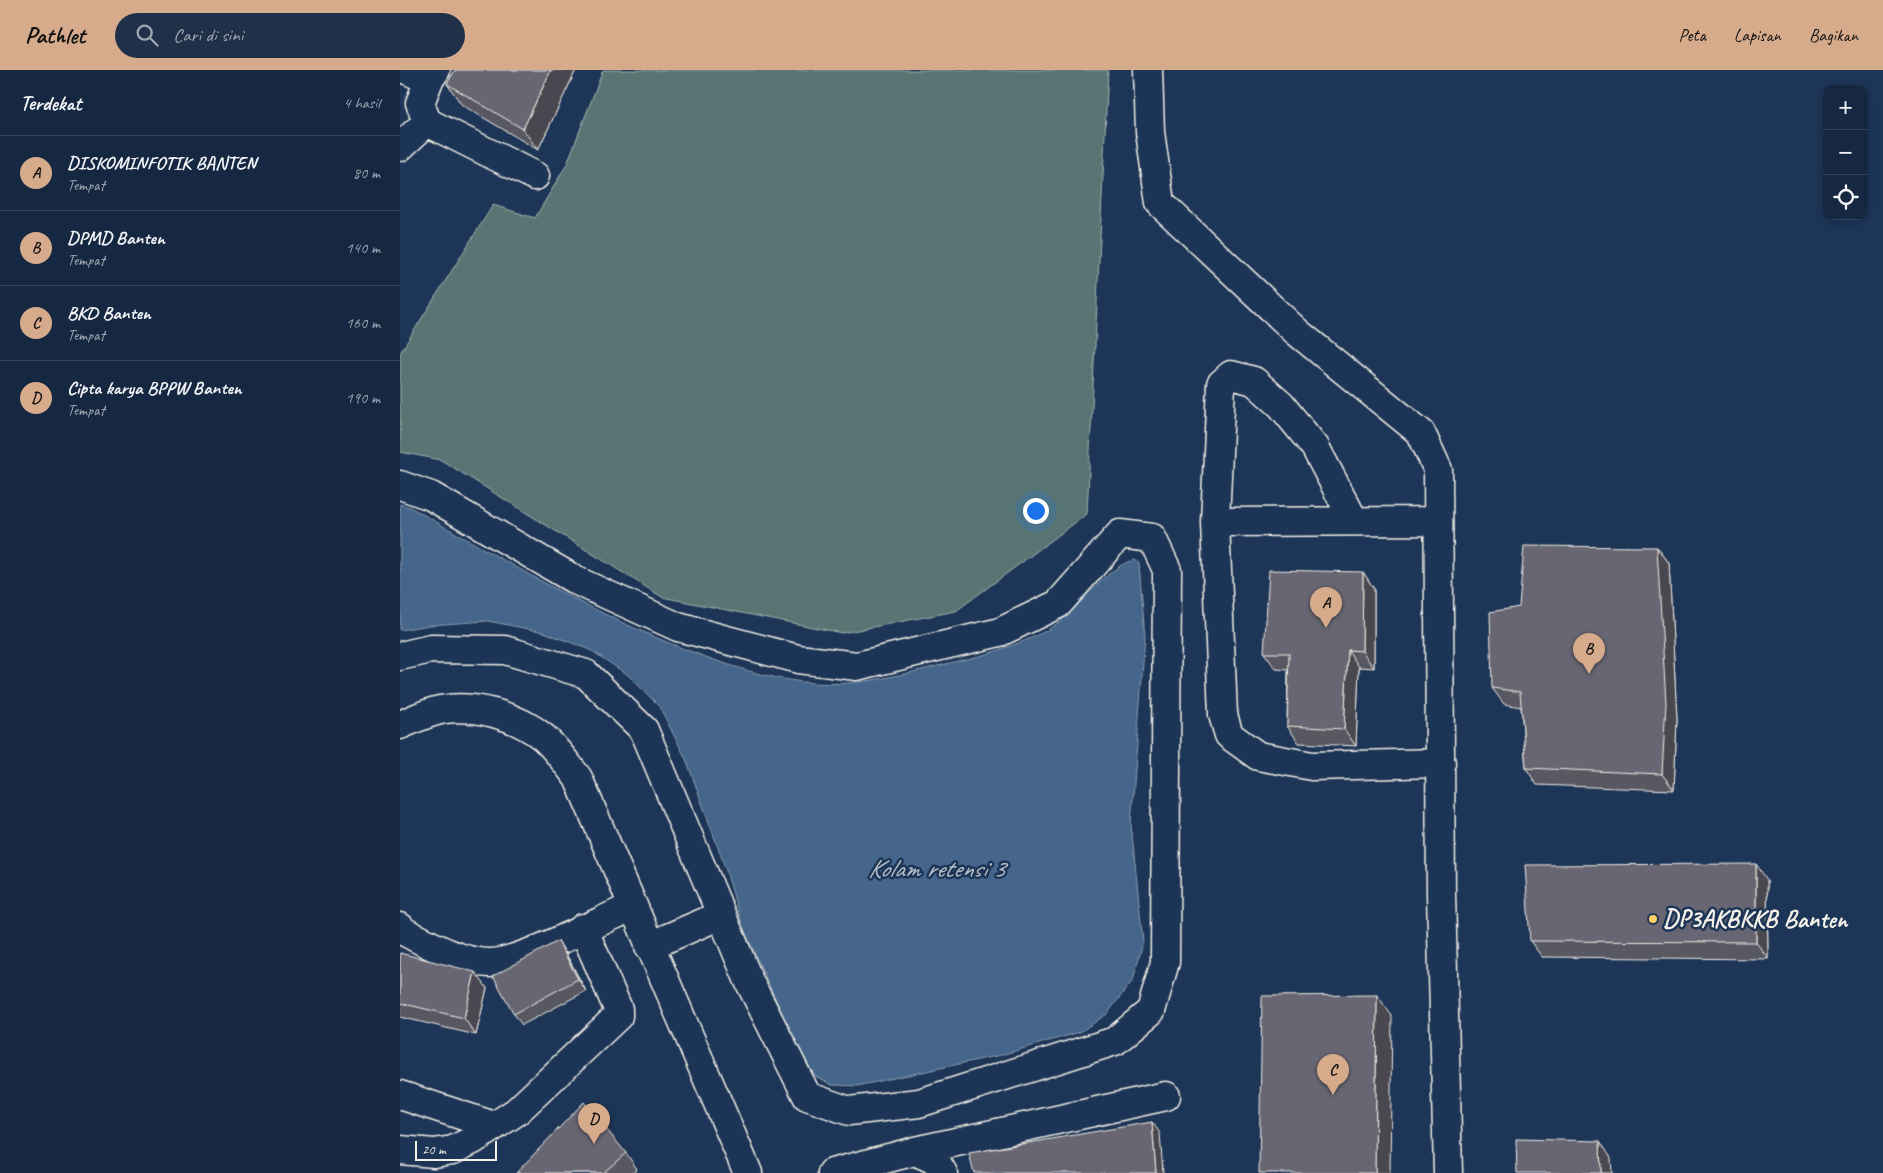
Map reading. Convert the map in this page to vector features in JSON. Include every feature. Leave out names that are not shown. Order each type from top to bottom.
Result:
[{"type":"street","points":[[1148,70],[1150,132],[1160,203],[1297,332],[1421,433],[1438,470],[1448,1173]]},
{"type":"street","points":[[424,73],[420,103],[427,122],[535,176]]},
{"type":"street","points":[[400,147],[427,122]]},
{"type":"street","points":[[1354,521],[1315,447],[1281,406],[1254,381],[1232,375],[1222,384],[1216,522],[1223,715],[1229,735],[1258,756],[1312,766],[1441,763]]},
{"type":"street","points":[[400,485],[431,496],[578,581],[678,627],[798,659],[857,666],[1000,632],[1058,604],[1120,534],[1152,538],[1167,570],[1167,840],[1165,962],[1150,1011],[1115,1041],[919,1104],[849,1111],[807,1096],[748,981],[644,730],[586,674],[505,650],[431,650],[400,656]]},
{"type":"street","points":[[1216,522],[1438,521]]},
{"type":"street","points":[[400,726],[439,710],[460,708],[504,717],[527,726],[543,737],[578,778],[748,1173]]},
{"type":"street","points":[[400,927],[403,931],[448,954],[489,963],[512,960],[632,907]]},
{"type":"street","points":[[649,946],[722,915]]},
{"type":"street","points":[[400,1150],[431,1163],[494,1126],[516,1112],[618,1016],[618,1008],[583,928]]},
{"type":"street","points":[[400,1095],[494,1126]]},
{"type":"street","points":[[832,1173],[915,1152],[1166,1096]]},
{"type":"street","points":[[915,1152],[935,1160],[943,1173]]},
{"type":"green space","points":[[603,70],[1108,70],[1087,514],[956,611],[842,633],[662,597],[441,460],[400,452],[400,353],[493,205],[535,218],[567,164]]},
{"type":"water","name":"Kolam retensi 3","points":[[400,504],[410,507],[550,586],[621,622],[708,658],[776,678],[803,682],[856,682],[890,677],[983,655],[1027,640],[1055,625],[1104,578],[1125,563],[1135,560],[1139,563],[1145,636],[1131,824],[1143,942],[1133,980],[1107,1014],[1080,1032],[1001,1055],[857,1086],[832,1085],[815,1076],[799,1051],[742,925],[725,867],[686,759],[659,706],[628,675],[592,651],[544,632],[488,621],[430,625],[400,630]]},
{"type":"building","points":[[455,70],[551,70],[523,129],[447,84]]},
{"type":"building","points":[[1524,546],[1657,547],[1666,703],[1662,774],[1526,768],[1520,692],[1492,688],[1490,612],[1519,607]]},
{"type":"building","points":[[1269,570],[1363,572],[1362,651],[1348,650],[1344,729],[1287,726],[1289,653],[1264,653]]},
{"type":"building","name":"DP3AKBKKB Banten","points":[[1756,864],[1756,942],[1530,941],[1525,865]]},
{"type":"building","points":[[558,941],[578,979],[514,1014],[493,976]]},
{"type":"building","points":[[400,953],[475,972],[464,1018],[400,1003]]},
{"type":"building","points":[[1377,995],[1375,1173],[1259,1173],[1262,996]]},
{"type":"building","points":[[584,1102],[626,1153],[603,1173],[516,1173]]},
{"type":"building","points":[[1152,1122],[1156,1173],[974,1173],[969,1153]]},
{"type":"building","points":[[1516,1139],[1600,1141],[1601,1173],[1517,1173]]},
{"type":"place","name":"DISKOMINFOTIK BANTEN","points":[[1326,628]]},
{"type":"place","name":"DPMD Banten","points":[[1589,674]]},
{"type":"place","name":"DP3AKBKKB Banten","points":[[1653,919]]},
{"type":"place","name":"BKD Banten","points":[[1333,1095]]},
{"type":"place","name":"Cipta karya BPPW Banten","points":[[594,1144]]}]
